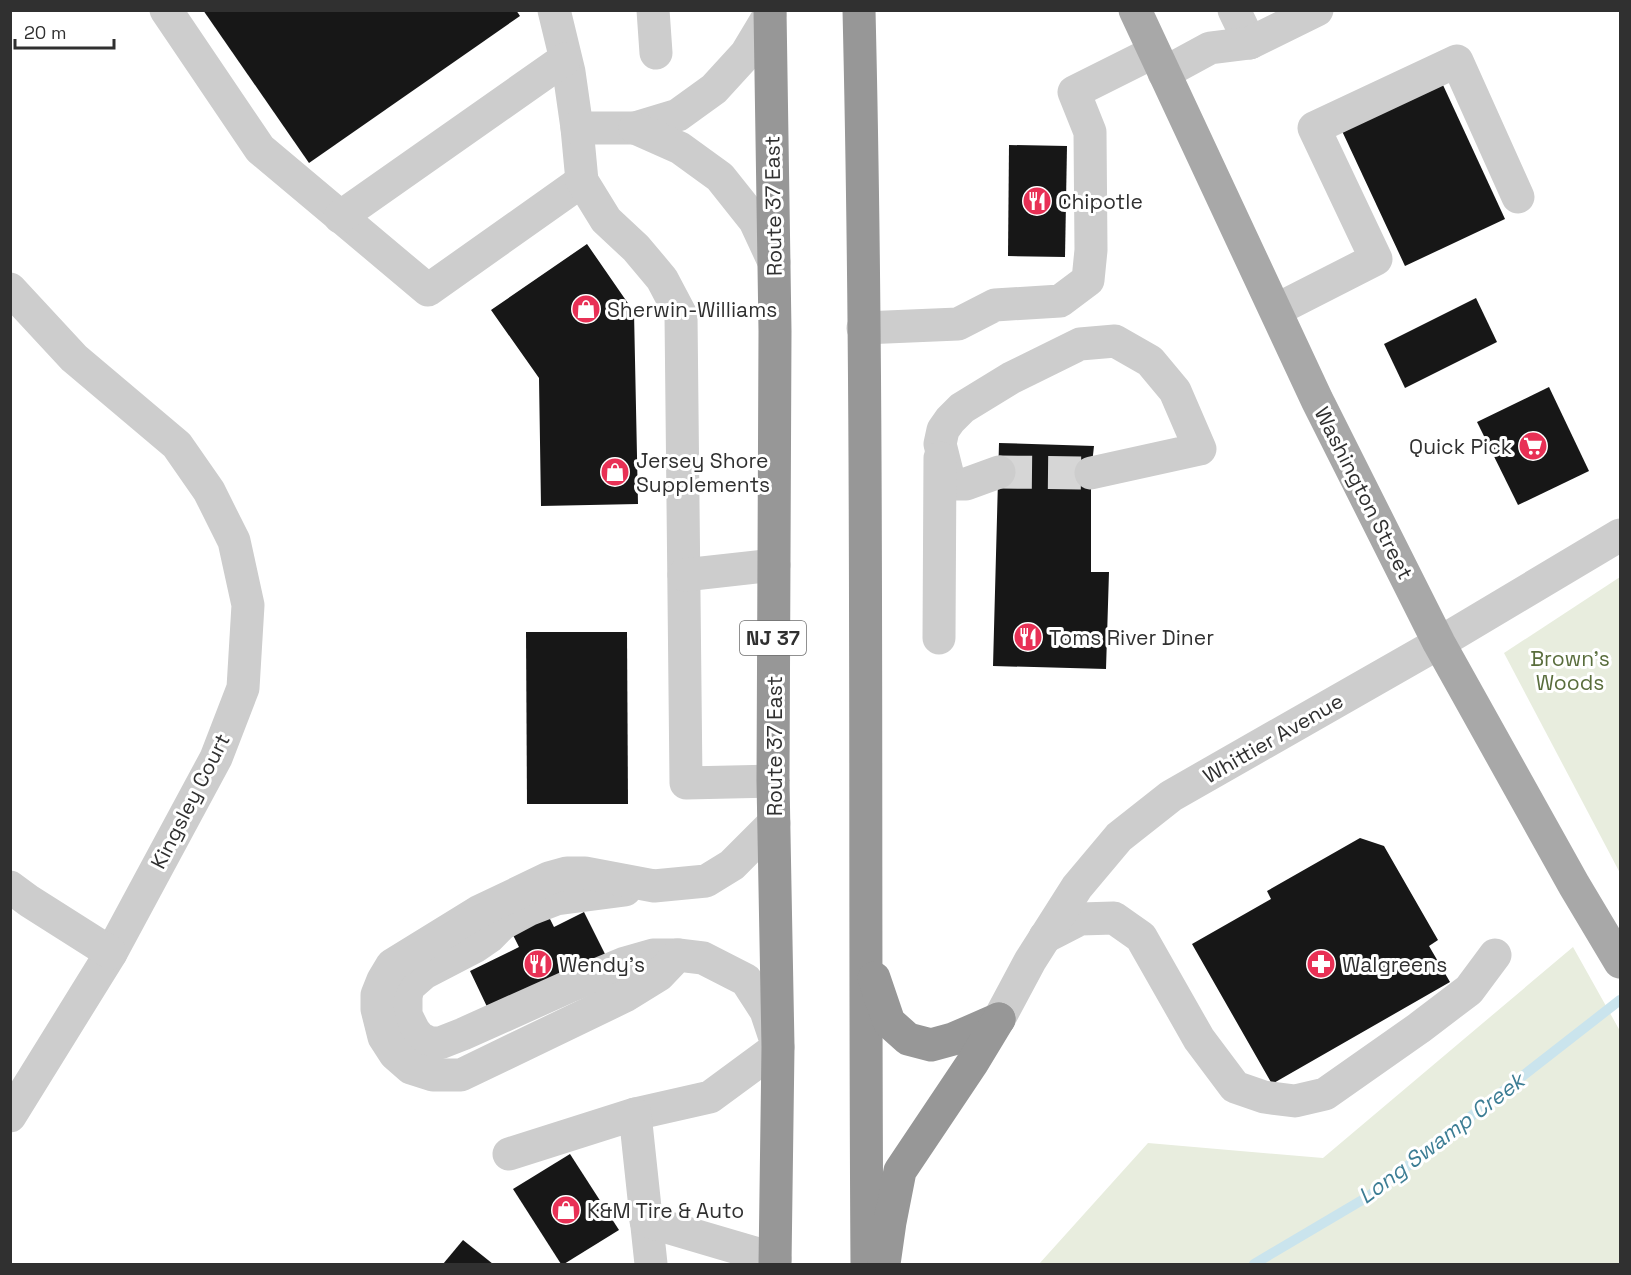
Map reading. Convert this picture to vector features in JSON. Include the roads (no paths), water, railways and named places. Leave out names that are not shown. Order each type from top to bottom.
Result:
[{"type":"highway","points":[[859,10],[866,678],[867,1264]]},
{"type":"highway","name":"Route 37 East","points":[[770,12],[775,331],[773,781],[778,1047],[775,1262]]},
{"type":"highway","points":[[865,952],[889,1022],[908,1040],[932,1045],[999,1019]]},
{"type":"highway","points":[[884,1264],[900,1171],[974,1062],[999,1019]]},
{"type":"main road","name":"Washington Street","points":[[1135,10],[1317,400],[1439,644],[1574,885],[1620,961]]},
{"type":"street","points":[[166,10],[260,149],[428,290],[582,181]]},
{"type":"street","points":[[554,10],[568,72],[582,181],[606,220],[636,248],[662,279],[681,315],[686,783],[773,781]]},
{"type":"street","points":[[653,10],[656,53]]},
{"type":"street","points":[[1234,10],[1250,42]]},
{"type":"street","points":[[863,328],[958,324],[995,305],[1060,301],[1088,280],[1091,250],[1090,132],[1074,92],[1159,62],[1210,48],[1250,42],[1317,10]]},
{"type":"street","points":[[577,128],[634,128],[678,115],[714,89],[746,54],[770,12]]},
{"type":"street","points":[[340,217],[565,59]]},
{"type":"street","points":[[1276,310],[1376,259],[1314,128],[1416,80],[1457,61],[1518,197]]},
{"type":"street","points":[[634,128],[680,148],[720,177],[755,221],[774,262]]},
{"type":"street","name":"Kingsley Court","points":[[10,289],[74,358],[177,445],[209,491],[234,541],[248,605],[243,688],[216,758],[111,953],[10,1116]]},
{"type":"street","points":[[939,638],[940,444],[943,430],[962,408],[1011,378],[1080,344],[1115,341],[1150,361],[1175,391],[1200,450],[1091,473]]},
{"type":"street","points":[[940,444],[950,484],[966,484],[999,472]]},
{"type":"street","name":"Whittier Avenue","points":[[999,1019],[1030,961],[1077,887],[1119,837],[1171,796],[1439,644],[1620,535]]},
{"type":"street","points":[[684,575],[774,565]]},
{"type":"street","points":[[509,1154],[635,1114],[710,1097],[778,1047],[766,1011],[746,980],[703,958],[678,955],[659,975],[625,996],[461,1075],[433,1075],[411,1068],[396,1054],[384,1037],[377,1009],[377,995],[392,965],[478,912],[549,878],[567,873],[585,873],[654,886],[706,881],[732,865],[774,823]]},
{"type":"street","points":[[10,887],[111,953]]},
{"type":"street","points":[[1045,937],[1080,919],[1114,918],[1141,937],[1199,1039],[1235,1088],[1264,1097],[1295,1101],[1325,1094],[1419,1028],[1469,990],[1495,955]]},
{"type":"street","points":[[635,1114],[651,1264]]},
{"type":"street","points":[[646,1221],[775,1262]]},
{"type":"waterway","name":"Long Swamp Creek","points":[[1254,1264],[1369,1196],[1620,1000]]},
{"type":"tunnel","points":[[999,472],[1091,473]]},
{"type":"place","name":"Chipotle","points":[[1037,201]]},
{"type":"place","name":"Sherwin-Williams","points":[[586,309]]},
{"type":"place","name":"Quick Pick","points":[[1533,446]]},
{"type":"place","name":"Jersey Shore Supplements","points":[[615,472]]},
{"type":"place","name":"Toms River Diner","points":[[1028,637]]},
{"type":"place","name":"Wendy's","points":[[538,964]]},
{"type":"place","name":"Walgreens","points":[[1321,964]]},
{"type":"place","name":"K&M Tire & Auto","points":[[566,1210]]},
{"type":"park label","name":"Brown's Woods","points":[[1570,670]]}]
